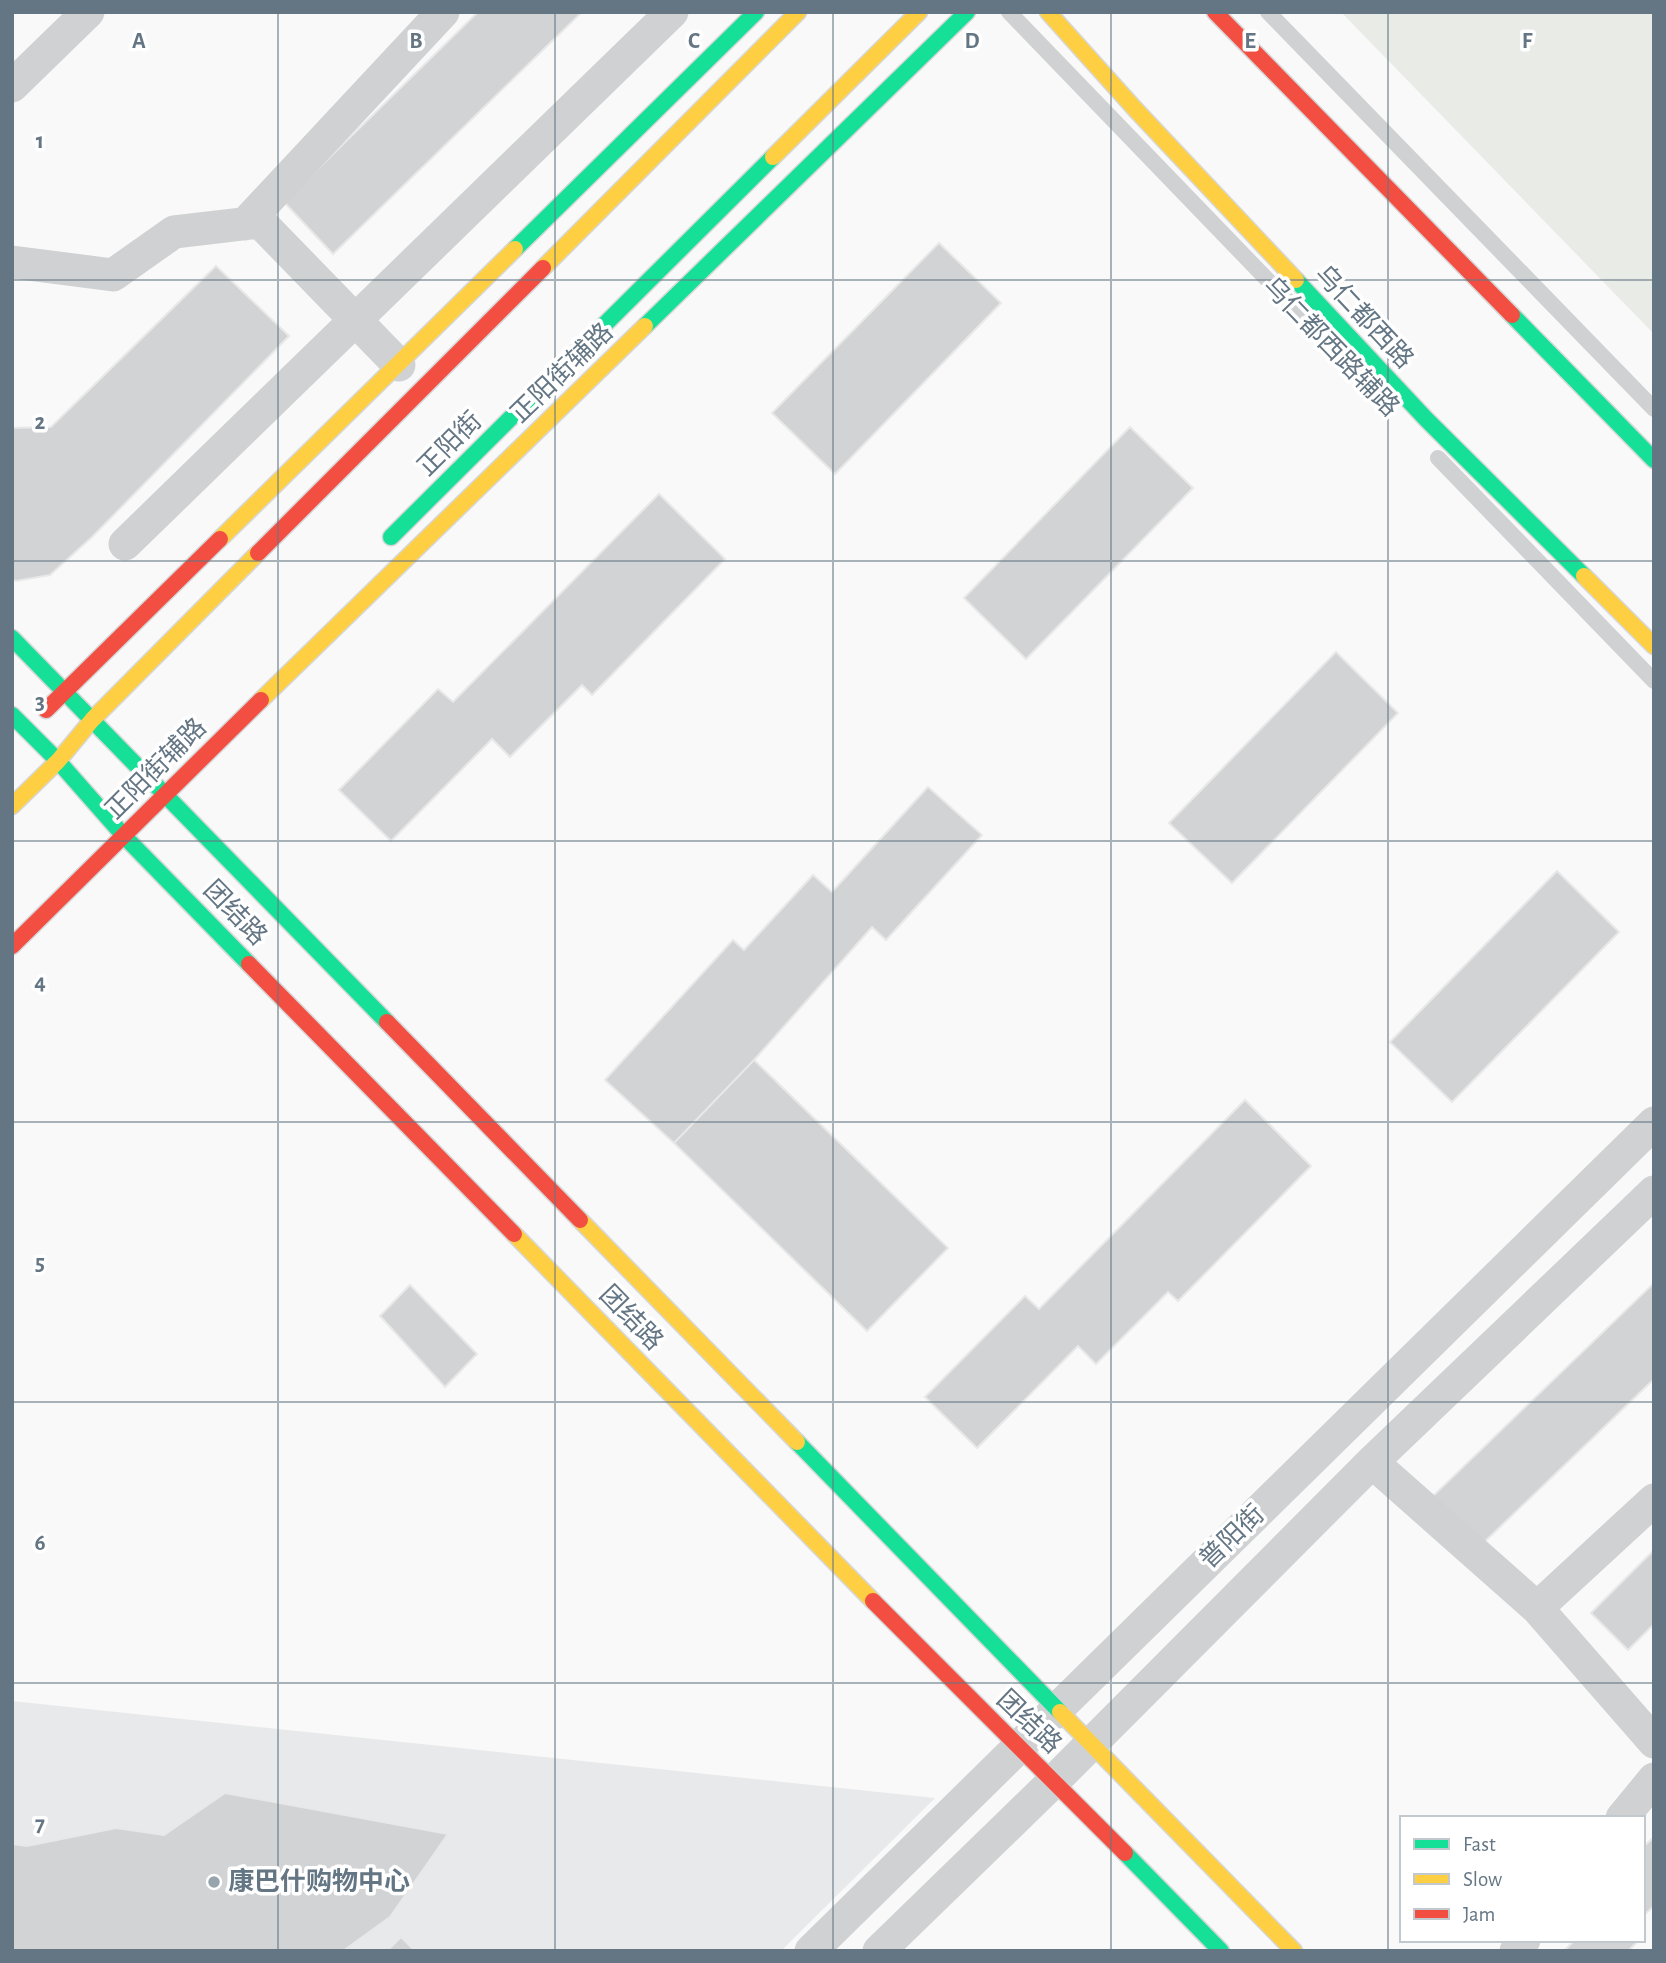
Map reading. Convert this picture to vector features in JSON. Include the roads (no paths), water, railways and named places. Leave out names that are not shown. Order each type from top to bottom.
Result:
[{"type":"street","points":[[15,77],[88,12]]},
{"type":"street","points":[[245,224],[443,12]]},
{"type":"street","points":[[125,544],[671,12]]},
{"type":"street","points":[[12,745],[756,12]]},
{"type":"street","points":[[12,806],[58,761],[92,720],[798,12]]},
{"type":"street","name":"正阳街","points":[[376,551],[919,12]]},
{"type":"street","name":"正阳街辅路","points":[[12,946],[967,12]]},
{"type":"street","name":"乌仁都西路","points":[[1048,12],[1426,419],[1654,646]]},
{"type":"street","points":[[1215,12],[1654,460]]},
{"type":"street","points":[[12,262],[113,275],[174,232],[260,222],[399,365]]},
{"type":"street","points":[[12,638],[150,776],[1294,1951]]},
{"type":"street","name":"团结路","points":[[12,715],[58,761],[124,836],[1017,1747],[1054,1781],[1221,1951]]},
{"type":"street","name":"普阳街","points":[[811,1951],[1654,1123]]},
{"type":"street","name":"普阳街","points":[[879,1951],[1054,1781],[1372,1462],[1654,1192]]},
{"type":"street","points":[[1372,1462],[1537,1608],[1654,1742]]},
{"type":"street","points":[[1537,1608],[1654,1500]]},
{"type":"street","points":[[1624,1816],[1654,1779]]},
{"type":"lane","name":"乌仁都西路辅路","points":[[1009,12],[1375,392]]},
{"type":"lane","points":[[1268,12],[1654,409]]},
{"type":"lane","points":[[1423,442],[1654,681]]},
{"type":"place","name":"康巴什购物中心","points":[[214,1882]]}]
